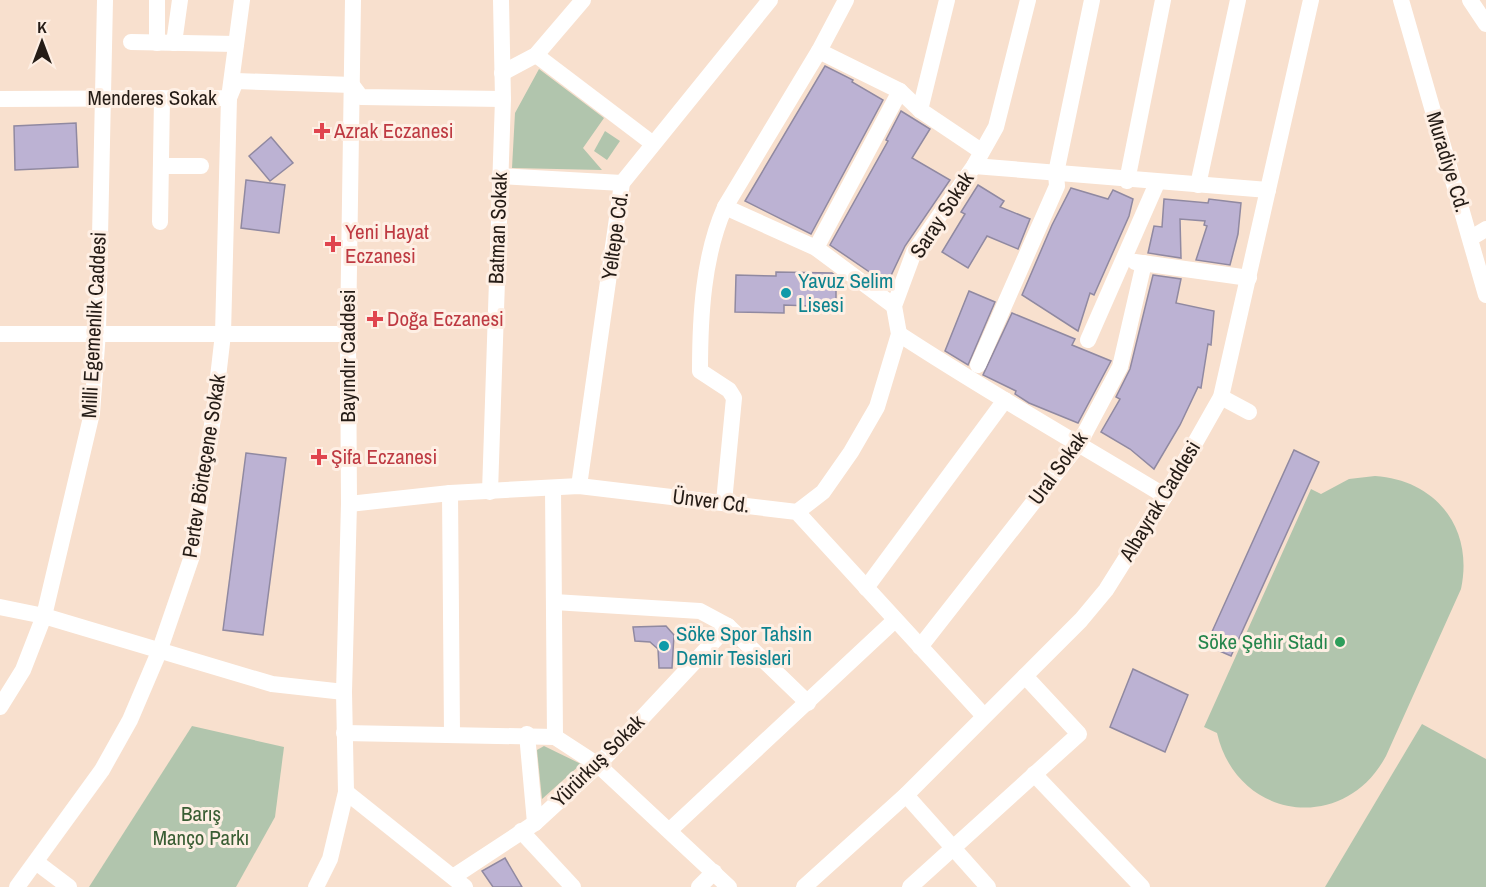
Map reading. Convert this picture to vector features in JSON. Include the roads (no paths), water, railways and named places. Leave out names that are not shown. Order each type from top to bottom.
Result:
[{"type":"street","name":"Milli Egemenlik Caddesi","points":[[0,707],[17,680],[44,616],[92,413],[98,332],[105,0]]},
{"type":"street","points":[[157,0],[157,43]]},
{"type":"street","points":[[174,43],[180,0]]},
{"type":"street","name":"Pertev Börteçene Sokak","points":[[17,887],[102,770],[130,720],[159,652],[192,556],[214,412],[223,334],[229,98],[242,0]]},
{"type":"street","name":"Bayındır Caddesi","points":[[316,887],[330,859],[346,792],[344,692],[349,504],[348,334],[353,0]]},
{"type":"street","name":"Batman Sokak","points":[[490,492],[502,99],[501,0]]},
{"type":"street","points":[[502,73],[536,55],[583,0]]},
{"type":"street","name":"Yeltepe Cd.","points":[[579,486],[622,183],[652,143],[770,0]]},
{"type":"street","points":[[723,502],[735,399],[729,390],[700,371],[700,332],[713,233],[725,207],[819,51],[846,0]]},
{"type":"street","points":[[920,110],[947,0]]},
{"type":"street","name":"Saray Sokak","points":[[894,306],[914,252],[996,128],[1028,0]]},
{"type":"street","points":[[978,365],[1057,186],[1056,173],[1092,0]]},
{"type":"street","points":[[1127,181],[1163,0]]},
{"type":"street","points":[[1198,184],[1238,0]]},
{"type":"street","name":"Albayrak Caddesi","points":[[804,887],[906,795],[1082,620],[1106,590],[1165,496],[1221,397],[1311,0]]},
{"type":"street","name":"Muradiye Cd.","points":[[1401,0],[1486,295]]},
{"type":"street","name":"Muradiye Cd.","points":[[1408,0],[1410,28]]},
{"type":"street","points":[[1470,0],[1486,24]]},
{"type":"street","points":[[131,42],[236,44]]},
{"type":"street","points":[[819,51],[900,91],[977,159],[1056,173],[1127,181],[1268,190]]},
{"type":"street","points":[[536,55],[652,143]]},
{"type":"street","name":"Menderes Sokak","points":[[0,99],[229,98],[236,81],[352,85],[360,97],[502,99]]},
{"type":"street","points":[[816,248],[900,91]]},
{"type":"street","points":[[160,222],[162,98]]},
{"type":"street","points":[[161,165],[201,166]]},
{"type":"street","points":[[500,176],[622,183]]},
{"type":"street","points":[[1088,340],[1157,183]]},
{"type":"street","points":[[725,207],[816,248],[894,306],[899,334],[877,407],[823,492],[797,512],[984,716]]},
{"type":"street","points":[[1471,238],[1486,229]]},
{"type":"street","points":[[1122,260],[1249,279]]},
{"type":"street","name":"Ural Sokak","points":[[920,647],[1080,444],[1120,367],[1144,263]]},
{"type":"street","points":[[0,334],[98,332],[348,334]]},
{"type":"street","points":[[899,334],[1165,496]]},
{"type":"street","points":[[1221,397],[1249,412]]},
{"type":"street","points":[[866,588],[1005,400]]},
{"type":"street","name":"Ünver Cd.","points":[[349,504],[450,493],[579,486],[797,512]]},
{"type":"street","points":[[554,488],[555,736]]},
{"type":"street","points":[[450,493],[452,734]]},
{"type":"street","points":[[554,603],[700,611],[728,626],[808,704]]},
{"type":"street","points":[[0,607],[44,616],[272,684],[344,692]]},
{"type":"street","points":[[670,830],[808,704],[895,620]]},
{"type":"street","name":"Yürürkuş Sokak","points":[[459,882],[528,827],[598,765],[728,626]]},
{"type":"street","points":[[910,887],[1079,734],[1025,676]]},
{"type":"street","points":[[0,677],[17,680]]},
{"type":"street","points":[[344,733],[555,736],[598,765],[729,887]]},
{"type":"street","points":[[527,735],[528,827],[573,887]]},
{"type":"street","points":[[1034,774],[1142,887]]},
{"type":"street","points":[[346,792],[459,882]]},
{"type":"street","points":[[906,795],[988,887]]},
{"type":"street","points":[[36,862],[69,887]]},
{"type":"street","points":[[699,887],[714,872]]},
{"type":"place","name":"Azrak Eczanesi","points":[[322,131]]},
{"type":"place","name":"Yeni Hayat Eczanesi","points":[[333,244]]},
{"type":"place","name":"Yavuz Selim Lisesi","points":[[786,293]]},
{"type":"place","name":"Doğa Eczanesi","points":[[375,319]]},
{"type":"place","name":"Şifa Eczanesi","points":[[319,457]]},
{"type":"place","name":"Söke Şehir Stadı","points":[[1340,642]]},
{"type":"place","name":"Söke Spor Tahsin Demir Tesisleri","points":[[664,646]]},
{"type":"park label","name":"Barış Manço Parkı","points":[[201,826]]}]
